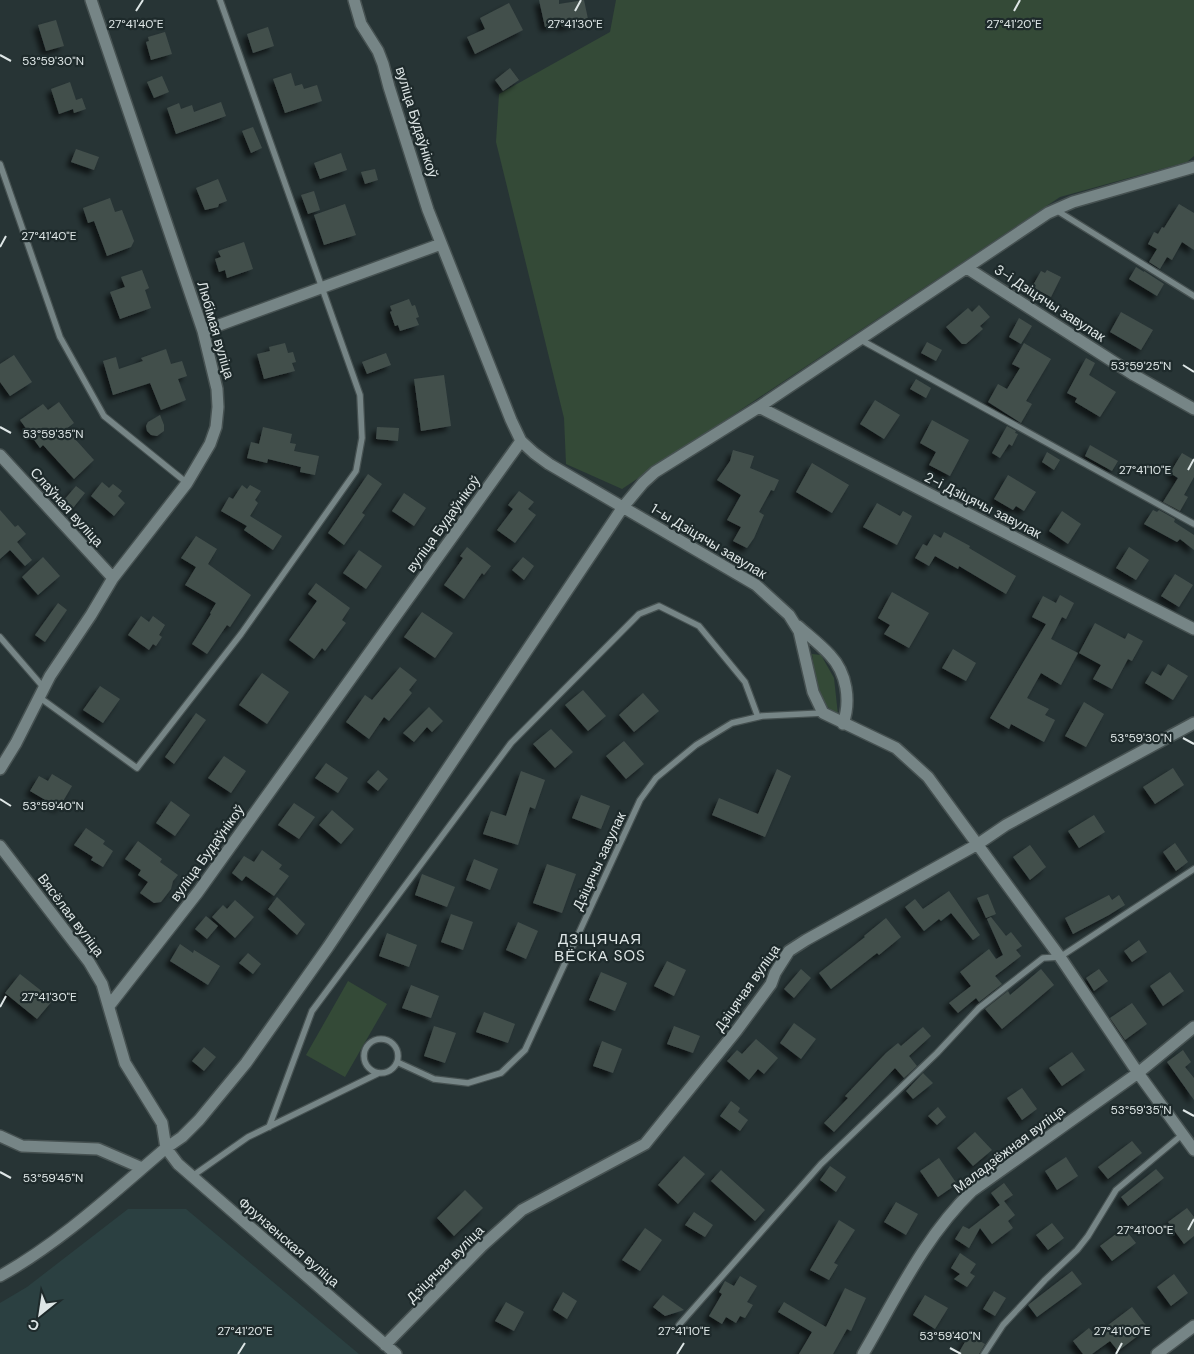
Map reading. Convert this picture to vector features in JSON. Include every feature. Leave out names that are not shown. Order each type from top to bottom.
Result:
[{"type":"street","name":"Любімая вуліца","points":[[0,769],[16,743],[50,676],[91,615],[113,578],[187,483],[210,444],[216,427],[217,389],[203,331],[91,0]]},
{"type":"street","name":"вуліца Будаўнікоў","points":[[110,1006],[198,892],[521,441],[428,210],[383,64],[378,51],[361,24],[354,0]]},
{"type":"street","points":[[0,1276],[25,1262],[76,1224],[166,1148],[182,1137],[246,1063],[328,947],[623,507],[655,472],[759,407],[1054,209],[1115,189],[1193,170]]},
{"type":"street","points":[[203,331],[441,244]]},
{"type":"street","name":"3-і Дзіцячы завулак","points":[[966,268],[1134,375],[1194,409]]},
{"type":"street","name":"2-і Дзіцячы завулак","points":[[759,407],[1194,629]]},
{"type":"street","name":"1-ы Дзіцячы завулак","points":[[521,441],[548,464],[756,585],[789,615],[799,631],[804,646],[813,692],[823,713]]},
{"type":"street","name":"Слаўная вуліца","points":[[0,455],[113,578]]},
{"type":"street","points":[[794,623],[831,655],[842,672],[848,696],[843,724]]},
{"type":"street","points":[[823,713],[896,748],[928,777],[1060,957],[1138,1073],[1194,1150]]},
{"type":"street","name":"Дзіцячая вуліца","points":[[386,1345],[482,1246],[522,1210],[645,1144],[771,984],[775,973],[789,951],[978,844],[1006,825],[1194,723]]},
{"type":"street","name":"Вясёлая вуліца","points":[[0,846],[89,962],[102,984],[110,1006],[125,1063],[162,1123],[166,1148]]},
{"type":"street","name":"Маладзёжная вуліца","points":[[864,1354],[925,1248],[941,1224],[972,1191],[1138,1073],[1194,1027]]},
{"type":"street","points":[[0,1136],[22,1146],[98,1148],[142,1168]]},
{"type":"street","name":"Фрунзенская вуліца","points":[[166,1148],[191,1177],[396,1354]]},
{"type":"street","points":[[1157,1354],[1194,1326]]},
{"type":"lane","points":[[0,637],[42,693],[137,768],[241,634],[356,471],[362,438],[360,395],[220,0]]},
{"type":"lane","points":[[0,164],[60,338],[104,416],[187,483]]},
{"type":"lane","points":[[1054,209],[1194,296]]},
{"type":"lane","points":[[860,340],[1194,524]]},
{"type":"lane","points":[[269,1127],[312,1011],[511,743],[639,614],[659,606],[700,626],[745,682],[758,717]]},
{"type":"lane","name":"Дзіцячы завулак","points":[[397,1062],[434,1079],[468,1083],[501,1073],[525,1050],[640,800],[656,778],[696,746],[732,723],[758,717],[823,713]]},
{"type":"lane","points":[[679,1325],[821,1164],[937,1053],[978,1008],[1043,958],[1060,957],[1194,869]]},
{"type":"lane","points":[[191,1177],[248,1137],[379,1073],[389,1071],[397,1062],[397,1049],[389,1040],[378,1038],[370,1042],[364,1050],[365,1063],[371,1070],[379,1073]]},
{"type":"lane","points":[[984,1354],[1003,1326],[1077,1250],[1088,1236],[1116,1190],[1183,1134]]},
{"type":"shaded area","points":[[128,1209],[186,1209],[359,1354],[0,1354],[0,1303],[27,1287]]},
{"type":"green space","points":[[616,0],[1194,0],[1194,156],[1187,162],[1060,197],[622,489],[566,464],[564,418],[496,142],[499,94],[610,32]]},
{"type":"green space","points":[[812,654],[821,655],[834,678],[838,715],[824,703],[820,696]]},
{"type":"green space","points":[[348,981],[387,1004],[345,1077],[306,1055]]},
{"type":"building","points":[[539,0],[559,0],[559,4],[584,0],[588,19],[562,27],[561,24],[545,27]]},
{"type":"building","points":[[509,3],[523,30],[475,54],[467,37],[485,29],[480,18]]},
{"type":"building","points":[[56,20],[64,46],[46,51],[38,25]]},
{"type":"building","points":[[268,27],[274,46],[253,53],[247,34]]},
{"type":"building","points":[[165,32],[172,54],[151,60],[146,42],[149,41],[148,37]]},
{"type":"building","points":[[510,68],[519,80],[503,91],[495,80]]},
{"type":"building","points":[[291,73],[295,86],[302,84],[304,89],[317,85],[322,101],[285,113],[273,79]]},
{"type":"building","points":[[162,76],[169,92],[154,98],[147,82]]},
{"type":"building","points":[[70,82],[76,100],[82,98],[86,109],[74,113],[73,109],[59,114],[51,89]]},
{"type":"building","points":[[221,102],[226,116],[176,134],[167,108],[179,103],[181,109],[192,105],[194,112]]},
{"type":"building","points":[[253,127],[262,148],[251,153],[242,131]]},
{"type":"building","points":[[76,149],[99,157],[94,170],[71,162]]},
{"type":"building","points":[[341,153],[347,170],[320,179],[314,163]]},
{"type":"building","points":[[375,169],[378,180],[365,184],[361,172]]},
{"type":"building","points":[[218,179],[227,201],[219,204],[218,207],[205,210],[196,188]]},
{"type":"building","points":[[314,191],[320,210],[308,214],[301,195]]},
{"type":"building","points":[[110,198],[115,212],[122,210],[134,241],[131,247],[107,256],[94,221],[88,223],[83,208]]},
{"type":"building","points":[[345,204],[356,235],[324,245],[314,215]]},
{"type":"building","points":[[1179,204],[1194,213],[1194,250],[1182,242],[1172,260],[1167,257],[1160,269],[1149,262],[1157,249],[1148,244],[1154,232],[1158,234],[1162,227],[1164,228]]},
{"type":"building","points":[[244,242],[253,269],[227,278],[225,270],[219,272],[215,259],[221,257],[218,251]]},
{"type":"building","points":[[1136,267],[1164,284],[1157,296],[1129,279]]},
{"type":"building","points":[[142,270],[149,288],[145,290],[151,308],[120,319],[110,292],[125,287],[121,277]]},
{"type":"building","points":[[1047,270],[1061,277],[1051,297],[1032,287],[1041,271],[1045,273]]},
{"type":"building","points":[[409,299],[412,306],[415,305],[419,317],[416,318],[419,325],[400,331],[398,325],[395,326],[390,306]]},
{"type":"building","points":[[979,305],[990,317],[980,326],[983,329],[966,344],[962,344],[946,327],[968,308],[972,312]]},
{"type":"building","points":[[1121,312],[1153,330],[1141,350],[1110,332]]},
{"type":"building","points":[[1019,318],[1032,326],[1021,344],[1009,337]]},
{"type":"building","points":[[927,342],[942,350],[936,361],[921,353]]},
{"type":"building","points":[[285,343],[288,353],[293,352],[296,362],[292,363],[295,371],[264,379],[257,354],[270,351],[269,347]]},
{"type":"building","points":[[1024,343],[1051,359],[1026,401],[1032,404],[1021,423],[988,402],[998,384],[1007,389],[1020,368],[1012,364]]},
{"type":"building","points":[[166,349],[171,364],[182,361],[187,376],[178,379],[186,400],[161,410],[150,383],[113,395],[103,361],[116,357],[119,369],[143,361],[141,358]]},
{"type":"building","points":[[386,353],[391,365],[367,374],[362,362]]},
{"type":"building","points":[[14,355],[32,382],[10,396],[0,382],[0,364]]},
{"type":"building","points":[[1086,358],[1095,363],[1089,375],[1116,392],[1100,417],[1075,402],[1077,398],[1067,393]]},
{"type":"building","points":[[444,375],[451,426],[421,431],[414,379]]},
{"type":"building","points":[[916,379],[931,388],[926,398],[910,389]]},
{"type":"building","points":[[875,400],[900,415],[884,439],[860,424]]},
{"type":"building","points":[[59,402],[74,423],[66,429],[94,460],[74,479],[43,445],[40,448],[20,420],[43,404],[48,410]]},
{"type":"building","points":[[160,415],[164,431],[157,436],[151,435],[147,431],[146,426],[148,422]]},
{"type":"building","points":[[932,420],[969,440],[950,476],[929,465],[936,452],[920,443]]},
{"type":"building","points":[[1007,426],[1018,434],[1012,446],[1009,444],[1000,458],[992,453]]},
{"type":"building","points":[[263,427],[292,434],[290,443],[296,444],[294,451],[319,456],[315,475],[300,472],[301,467],[268,459],[267,463],[247,458],[251,442],[259,444]]},
{"type":"building","points":[[377,427],[399,428],[398,441],[376,439]]},
{"type":"building","points":[[1090,445],[1118,461],[1112,471],[1085,456]]},
{"type":"building","points":[[733,450],[754,456],[750,468],[779,480],[774,491],[771,490],[759,512],[764,515],[754,538],[747,548],[733,541],[741,527],[727,520],[741,495],[717,480],[730,461]]},
{"type":"building","points":[[1047,452],[1060,460],[1054,470],[1042,462]]},
{"type":"building","points":[[1182,453],[1194,460],[1194,477],[1184,495],[1188,497],[1180,511],[1163,502],[1178,478],[1170,473]]},
{"type":"building","points":[[812,463],[849,485],[832,513],[796,492]]},
{"type":"building","points":[[368,474],[382,484],[362,513],[365,515],[344,545],[328,533]]},
{"type":"building","points":[[1008,475],[1036,492],[1024,511],[1016,506],[1013,510],[994,499]]},
{"type":"building","points":[[102,482],[109,488],[113,484],[122,491],[118,496],[125,503],[114,516],[91,496]]},
{"type":"building","points":[[242,485],[247,489],[250,485],[261,491],[255,500],[258,503],[250,516],[282,536],[273,550],[244,530],[247,526],[221,511],[229,497],[233,499]]},
{"type":"building","points":[[76,486],[85,493],[73,508],[64,500]]},
{"type":"building","points":[[519,491],[534,502],[528,509],[536,515],[515,543],[497,530],[513,509],[508,505]]},
{"type":"building","points":[[404,493],[426,508],[414,526],[392,511]]},
{"type":"building","points":[[877,503],[900,516],[903,511],[912,516],[897,545],[863,527]]},
{"type":"building","points":[[0,510],[15,527],[18,525],[26,534],[17,542],[32,560],[25,566],[10,550],[0,559]]},
{"type":"building","points":[[1153,510],[1157,512],[1159,510],[1175,519],[1174,522],[1194,535],[1194,550],[1180,539],[1177,542],[1144,524]]},
{"type":"building","points":[[1062,511],[1081,524],[1068,544],[1049,531]]},
{"type":"building","points":[[944,532],[970,546],[969,548],[1016,576],[1006,594],[959,566],[958,569],[935,556],[929,566],[915,558],[923,544],[927,546],[934,534],[941,538]]},
{"type":"building","points":[[196,536],[217,549],[208,564],[251,595],[230,627],[227,625],[207,654],[192,644],[216,603],[185,585],[196,567],[181,558]]},
{"type":"building","points":[[467,547],[491,566],[484,575],[482,573],[464,599],[444,585],[463,558],[460,556]]},
{"type":"building","points":[[1129,547],[1149,560],[1136,580],[1116,568]]},
{"type":"building","points":[[359,550],[382,566],[366,589],[343,573]]},
{"type":"building","points":[[43,557],[60,576],[38,595],[22,577]]},
{"type":"building","points":[[523,557],[534,566],[524,580],[512,570]]},
{"type":"building","points":[[1175,574],[1193,585],[1179,607],[1161,596]]},
{"type":"building","points":[[316,583],[350,608],[342,620],[346,623],[325,651],[322,648],[314,659],[289,640],[317,601],[308,594]]},
{"type":"building","points":[[892,592],[929,613],[909,648],[884,634],[890,625],[878,618]]},
{"type":"building","points":[[1060,595],[1074,603],[1066,619],[1062,617],[1051,639],[1078,653],[1061,685],[1041,673],[1027,698],[1049,709],[1045,715],[1055,720],[1044,742],[1011,724],[1009,729],[990,718],[1046,624],[1032,617],[1043,596],[1056,603]]},
{"type":"building","points":[[58,603],[67,610],[45,642],[35,635]]},
{"type":"building","points":[[422,612],[453,633],[435,658],[404,637]]},
{"type":"building","points":[[141,616],[149,622],[153,616],[165,625],[159,635],[162,637],[156,646],[153,644],[149,650],[128,635]]},
{"type":"building","points":[[1095,623],[1125,639],[1128,633],[1143,641],[1132,661],[1128,659],[1112,689],[1093,679],[1101,665],[1079,653]]},
{"type":"building","points":[[953,649],[976,663],[966,681],[942,668]]},
{"type":"building","points":[[1168,664],[1188,676],[1173,700],[1145,683],[1152,671],[1161,676]]},
{"type":"building","points":[[400,667],[417,680],[409,690],[412,693],[389,721],[384,717],[369,739],[346,722],[365,695],[372,700]]},
{"type":"building","points":[[262,673],[289,692],[267,724],[239,705]]},
{"type":"building","points":[[100,686],[120,699],[103,723],[83,710]]},
{"type":"building","points":[[583,690],[606,716],[588,731],[565,705]]},
{"type":"building","points":[[643,693],[659,711],[634,732],[619,715]]},
{"type":"building","points":[[1084,702],[1104,714],[1086,747],[1065,736]]},
{"type":"building","points":[[429,707],[443,721],[432,732],[427,727],[414,742],[403,733]]},
{"type":"building","points":[[196,713],[206,720],[174,764],[165,757]]},
{"type":"building","points":[[551,729],[573,752],[555,768],[533,744]]},
{"type":"building","points":[[624,741],[644,764],[626,779],[606,756]]},
{"type":"building","points":[[224,756],[246,771],[231,793],[208,778]]},
{"type":"building","points":[[326,763],[348,778],[338,793],[315,778]]},
{"type":"building","points":[[1173,768],[1184,785],[1155,804],[1143,787]]},
{"type":"building","points":[[777,769],[791,776],[765,837],[712,815],[719,798],[758,814]]},
{"type":"building","points":[[378,770],[388,779],[378,791],[367,782]]},
{"type":"building","points":[[521,771],[545,780],[535,809],[530,807],[518,845],[483,834],[491,811],[506,816]]},
{"type":"building","points":[[52,774],[72,786],[59,808],[30,791],[39,776],[48,781]]},
{"type":"building","points":[[581,795],[610,806],[601,829],[572,818]]},
{"type":"building","points":[[171,801],[190,815],[175,836],[156,823]]},
{"type":"building","points":[[294,803],[315,817],[299,839],[278,825]]},
{"type":"building","points":[[332,810],[354,829],[341,844],[319,825]]},
{"type":"building","points":[[1094,815],[1105,832],[1079,848],[1068,831]]},
{"type":"building","points":[[86,828],[105,841],[103,844],[113,851],[103,867],[91,860],[93,857],[74,845]]},
{"type":"building","points":[[138,841],[162,859],[160,862],[178,875],[173,881],[171,889],[161,902],[154,903],[140,893],[148,882],[138,875],[141,870],[125,859]]},
{"type":"building","points":[[1175,843],[1188,862],[1176,871],[1163,852]]},
{"type":"building","points":[[1030,845],[1046,867],[1030,880],[1013,857]]},
{"type":"building","points":[[262,850],[282,865],[279,869],[289,876],[274,896],[246,876],[242,881],[232,873],[244,856],[254,862]]},
{"type":"building","points":[[474,859],[498,869],[490,890],[466,880]]},
{"type":"building","points":[[547,864],[576,874],[562,913],[533,903]]},
{"type":"building","points":[[422,874],[455,887],[447,907],[415,895]]},
{"type":"building","points":[[949,891],[980,935],[973,940],[951,913],[941,921],[939,919],[924,931],[905,907],[915,899],[923,909]]},
{"type":"building","points":[[988,894],[996,914],[986,918],[977,898]]},
{"type":"building","points":[[1109,895],[1112,900],[1119,895],[1125,905],[1073,934],[1065,918]]},
{"type":"building","points":[[277,897],[305,924],[297,935],[268,909]]},
{"type":"building","points":[[235,900],[254,917],[235,938],[212,917],[223,905],[227,909]]},
{"type":"building","points":[[451,914],[473,922],[463,950],[441,942]]},
{"type":"building","points":[[206,916],[218,926],[207,939],[195,929]]},
{"type":"building","points":[[991,917],[1006,936],[1011,932],[1022,946],[1016,950],[1021,956],[995,976],[1002,984],[979,1002],[976,998],[958,1013],[949,1003],[971,986],[960,972],[989,949],[996,959],[1003,955],[987,919]]},
{"type":"building","points":[[886,918],[901,937],[831,989],[819,973]]},
{"type":"building","points":[[518,922],[538,931],[526,959],[506,950]]},
{"type":"building","points":[[387,933],[417,945],[409,967],[379,956]]},
{"type":"building","points":[[1139,940],[1147,952],[1132,962],[1124,951]]},
{"type":"building","points":[[180,944],[193,953],[194,950],[220,966],[208,985],[170,961]]},
{"type":"building","points":[[248,953],[261,964],[253,974],[239,963]]},
{"type":"building","points":[[667,961],[686,970],[674,996],[654,986]]},
{"type":"building","points":[[801,969],[811,978],[794,998],[784,989]]},
{"type":"building","points":[[1041,969],[1054,985],[1002,1029],[985,1009],[1008,991],[1010,995]]},
{"type":"building","points":[[1099,969],[1108,981],[1094,991],[1086,978]]},
{"type":"building","points":[[601,972],[627,983],[615,1011],[589,1000]]},
{"type":"building","points":[[1170,972],[1184,991],[1163,1006],[1150,986]]},
{"type":"building","points":[[20,974],[53,1000],[37,1019],[5,993]]},
{"type":"building","points":[[411,985],[439,996],[431,1018],[402,1008]]},
{"type":"building","points":[[1132,1003],[1147,1024],[1125,1040],[1110,1018]]},
{"type":"building","points":[[484,1012],[515,1024],[508,1043],[476,1032]]},
{"type":"building","points":[[794,1023],[816,1039],[801,1059],[780,1043]]},
{"type":"building","points":[[434,1026],[456,1033],[445,1063],[424,1056]]},
{"type":"building","points":[[674,1026],[700,1036],[693,1053],[667,1044]]},
{"type":"building","points":[[923,1027],[931,1036],[909,1056],[917,1066],[904,1078],[895,1068],[834,1132],[824,1123],[848,1098],[845,1096],[886,1053],[898,1043],[901,1046]]},
{"type":"building","points":[[756,1039],[778,1058],[764,1074],[758,1069],[749,1080],[727,1061],[737,1050],[742,1054]]},
{"type":"building","points":[[602,1041],[622,1049],[613,1073],[593,1066]]},
{"type":"building","points":[[204,1047],[216,1057],[204,1071],[192,1061]]},
{"type":"building","points":[[1183,1050],[1191,1062],[1185,1067],[1194,1078],[1194,1100],[1167,1062]]},
{"type":"building","points":[[1072,1052],[1085,1070],[1062,1086],[1049,1068]]},
{"type":"building","points":[[923,1073],[933,1083],[913,1099],[906,1091]]},
{"type":"building","points":[[1022,1088],[1037,1109],[1022,1120],[1007,1098]]},
{"type":"building","points":[[731,1101],[740,1108],[738,1112],[748,1120],[740,1131],[720,1116]]},
{"type":"building","points":[[938,1107],[946,1117],[937,1125],[928,1116]]},
{"type":"building","points":[[975,1132],[992,1150],[973,1166],[957,1148]]},
{"type":"building","points":[[1132,1141],[1142,1153],[1108,1179],[1098,1167]]},
{"type":"building","points":[[684,1156],[705,1174],[678,1204],[658,1185]]},
{"type":"building","points":[[1066,1157],[1078,1176],[1057,1190],[1045,1171]]},
{"type":"building","points":[[939,1158],[957,1184],[938,1197],[920,1171]]},
{"type":"building","points":[[830,1166],[846,1177],[836,1192],[820,1180]]},
{"type":"building","points":[[1156,1169],[1164,1178],[1128,1206],[1121,1197]]},
{"type":"building","points":[[721,1170],[765,1210],[755,1221],[711,1181]]},
{"type":"building","points":[[1004,1183],[1013,1195],[1004,1201],[1015,1215],[1008,1221],[1013,1228],[992,1244],[980,1228],[969,1248],[955,1239],[963,1226],[969,1229],[1000,1205],[991,1193]]},
{"type":"building","points":[[465,1190],[483,1208],[454,1236],[437,1218]]},
{"type":"building","points":[[896,1202],[918,1214],[906,1235],[884,1222]]},
{"type":"building","points":[[1187,1208],[1194,1217],[1194,1236],[1184,1244],[1168,1222]]},
{"type":"building","points":[[694,1212],[713,1225],[705,1237],[685,1225]]},
{"type":"building","points":[[839,1220],[855,1230],[834,1263],[838,1265],[829,1280],[810,1270]]},
{"type":"building","points":[[1052,1223],[1064,1238],[1048,1250],[1036,1235]]},
{"type":"building","points":[[645,1228],[662,1240],[640,1271],[622,1260]]},
{"type":"building","points":[[1124,1228],[1136,1243],[1112,1261],[1100,1246]]},
{"type":"building","points":[[960,1253],[976,1264],[970,1273],[975,1276],[967,1287],[954,1279],[960,1274],[951,1268]]},
{"type":"building","points":[[1072,1271],[1082,1284],[1037,1317],[1028,1305]]},
{"type":"building","points":[[1174,1274],[1188,1293],[1171,1306],[1157,1287]]},
{"type":"building","points":[[740,1276],[757,1286],[747,1302],[753,1305],[745,1318],[740,1316],[736,1323],[726,1317],[722,1324],[709,1316],[722,1294],[719,1292],[725,1281],[734,1286]]},
{"type":"building","points":[[845,1288],[866,1298],[851,1331],[847,1329],[833,1354],[799,1354],[812,1332],[778,1312],[784,1302],[826,1327]]},
{"type":"building","points":[[994,1291],[1006,1298],[995,1316],[983,1309]]},
{"type":"building","points":[[563,1292],[577,1301],[567,1319],[553,1310]]},
{"type":"building","points":[[663,1295],[684,1310],[665,1316],[653,1307]]},
{"type":"building","points":[[925,1295],[948,1308],[935,1329],[913,1315]]},
{"type":"building","points":[[506,1302],[524,1312],[514,1331],[495,1321]]},
{"type":"building","points":[[1132,1307],[1148,1328],[1118,1351],[1110,1341],[1092,1354],[1083,1354],[1073,1341],[1089,1328],[1095,1335]]},
{"type":"building","points":[[969,1335],[985,1344],[979,1354],[958,1354]]},
{"type":"district","name":"ДЗІЦЯЧАЯ ВЁСКА SOS","points":[[600,948]]}]
